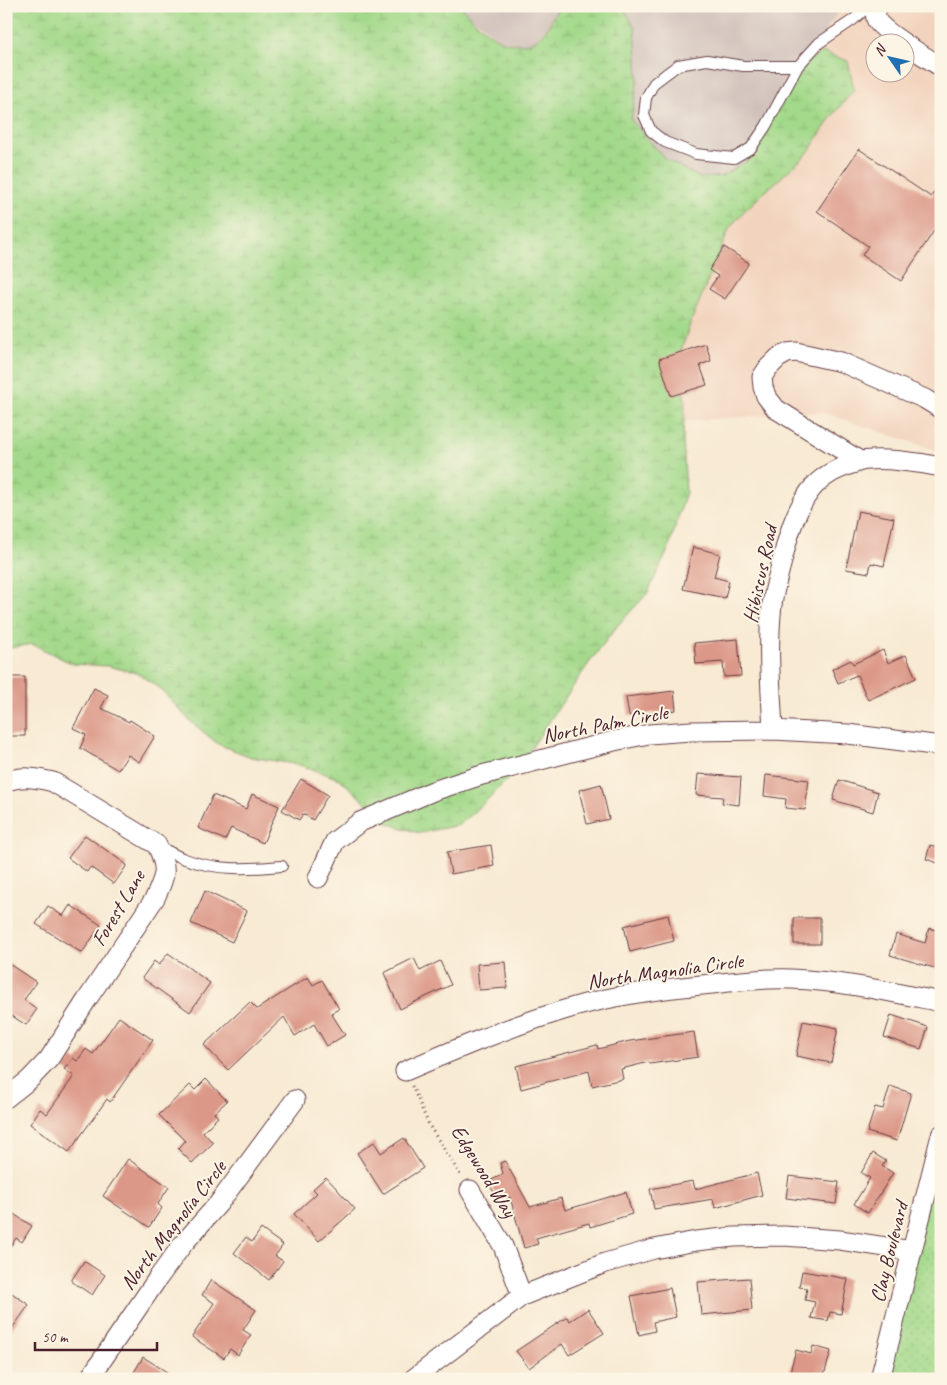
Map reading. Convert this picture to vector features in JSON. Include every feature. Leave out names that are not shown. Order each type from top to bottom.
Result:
[{"type":"street","points":[[878,6],[875,14],[877,21],[891,34],[941,67]]},
{"type":"street","points":[[941,409],[917,395],[841,362],[796,352],[787,353],[778,358],[762,377],[766,396],[776,409],[860,461],[903,461],[941,467]]},
{"type":"street","name":"Hibiscus Road","points":[[773,730],[769,647],[772,604],[788,538],[798,510],[816,485],[836,470],[860,461]]},
{"type":"street","name":"North Palm Circle","points":[[318,878],[335,842],[360,822],[433,791],[482,775],[614,741],[649,734],[691,731],[773,730],[848,734],[941,746]]},
{"type":"street","points":[[6,782],[33,778],[53,782],[157,845]]},
{"type":"street","name":"Forest Lane","points":[[6,1098],[29,1080],[49,1059],[155,898],[166,869],[157,845]]},
{"type":"street","name":"North Magnolia Circle","points":[[405,1071],[513,1026],[576,1006],[616,997],[674,988],[750,980],[790,979],[880,989],[941,1002]]},
{"type":"street","name":"North Magnolia Circle","points":[[89,1379],[183,1244],[219,1204],[296,1100]]},
{"type":"street","name":"Clay Boulevard","points":[[880,1379],[941,1135]]},
{"type":"street","name":"Edgewood Way","points":[[470,1190],[503,1246],[522,1296]]},
{"type":"street","points":[[413,1379],[522,1296],[569,1276],[622,1258],[679,1244],[734,1237],[784,1236],[840,1240],[912,1251]]},
{"type":"lane","points":[[798,66],[742,66],[707,60],[678,65],[654,83],[646,98],[644,115],[651,131],[665,142],[696,154],[734,158],[751,148],[766,126],[798,66],[819,43],[869,6]]},
{"type":"lane","points":[[157,845],[183,859],[226,869],[282,866]]},
{"type":"path","name":"Edgewood Way","points":[[405,1071],[430,1125],[470,1190]]},
{"type":"shaded area","points":[[461,6],[559,6],[550,24],[534,42],[524,44],[501,41],[469,15]]},
{"type":"shaded area","points":[[622,6],[842,6],[803,65],[749,160],[722,176],[700,178],[664,158],[631,120],[638,78],[635,27]]},
{"type":"shaded area","points":[[842,6],[941,6],[941,452],[821,412],[684,421],[685,400],[677,362],[690,324],[730,227],[830,119],[854,90],[803,65]]},
{"type":"green space","points":[[6,6],[461,6],[474,20],[495,37],[507,43],[522,44],[531,43],[542,34],[559,6],[622,6],[635,27],[638,78],[631,120],[664,158],[700,178],[722,176],[749,160],[798,69],[822,52],[848,61],[854,90],[830,119],[807,154],[746,209],[730,227],[690,324],[677,362],[685,400],[683,440],[686,492],[668,550],[647,594],[618,625],[589,663],[515,772],[459,825],[420,833],[389,824],[340,779],[300,765],[251,757],[218,744],[189,720],[160,688],[137,673],[108,666],[73,664],[32,644],[6,649]]},
{"type":"green space","points":[[941,1143],[941,1379],[880,1379]]},
{"type":"building","points":[[859,149],[931,197],[941,181],[941,220],[901,281],[862,255],[868,246],[817,211]]},
{"type":"building","points":[[724,247],[749,263],[725,299],[709,289],[718,276],[709,270]]},
{"type":"building","points":[[706,344],[711,361],[700,365],[707,385],[671,396],[659,359]]},
{"type":"building","points":[[858,511],[894,518],[884,566],[871,563],[869,573],[846,569]]},
{"type":"building","points":[[693,547],[720,554],[714,577],[729,581],[725,598],[683,589]]},
{"type":"building","points":[[738,639],[741,676],[724,677],[723,662],[696,664],[694,643]]},
{"type":"building","points":[[883,650],[888,663],[906,655],[916,678],[868,700],[857,675],[838,683],[832,669],[851,660],[853,664]]},
{"type":"building","points":[[6,677],[25,677],[25,736],[6,736]]},
{"type":"building","points":[[94,688],[108,695],[101,708],[129,722],[130,720],[155,736],[139,762],[128,755],[118,770],[80,748],[86,735],[73,728]]},
{"type":"building","points":[[674,691],[676,710],[629,716],[626,697]]},
{"type":"building","points":[[698,774],[741,777],[739,805],[722,803],[723,797],[696,795]]},
{"type":"building","points":[[766,775],[809,780],[805,810],[785,808],[786,799],[764,796]]},
{"type":"building","points":[[301,779],[328,795],[313,820],[303,814],[299,820],[282,810]]},
{"type":"building","points":[[839,780],[878,792],[873,812],[833,800]]},
{"type":"building","points":[[601,784],[609,819],[587,824],[579,790]]},
{"type":"building","points":[[252,794],[279,806],[263,843],[231,828],[225,840],[198,828],[213,795],[246,809]]},
{"type":"building","points":[[85,835],[127,865],[114,884],[90,867],[87,872],[68,858]]},
{"type":"building","points":[[491,845],[494,866],[451,874],[447,852]]},
{"type":"building","points":[[930,845],[941,848],[941,864],[926,859]]},
{"type":"building","points":[[205,891],[247,911],[232,942],[191,923]]},
{"type":"building","points":[[70,905],[101,925],[82,953],[36,924],[48,906],[63,916]]},
{"type":"building","points":[[668,915],[674,941],[630,952],[624,926]]},
{"type":"building","points":[[794,918],[820,918],[820,944],[794,944]]},
{"type":"building","points":[[929,928],[941,932],[941,970],[890,955],[896,934],[925,943]]},
{"type":"building","points":[[168,953],[210,983],[190,1012],[142,978],[154,961],[159,965]]},
{"type":"building","points":[[414,958],[420,971],[440,961],[451,985],[400,1009],[384,973]]},
{"type":"building","points":[[6,962],[36,982],[24,1000],[37,1009],[26,1025],[6,1012]]},
{"type":"building","points":[[505,962],[507,988],[479,990],[477,964]]},
{"type":"building","points":[[308,977],[313,985],[322,980],[339,1009],[331,1013],[345,1035],[327,1046],[314,1024],[295,1036],[284,1017],[228,1070],[204,1045],[250,1002],[257,1009]]},
{"type":"building","points":[[891,1015],[928,1027],[921,1049],[884,1037]]},
{"type":"building","points":[[119,1017],[153,1040],[110,1102],[107,1099],[69,1152],[30,1124],[40,1109],[47,1114],[74,1076],[64,1069],[73,1058],[77,1061],[86,1049],[93,1054]]},
{"type":"building","points":[[803,1021],[838,1028],[831,1063],[796,1056]]},
{"type":"building","points":[[694,1032],[698,1057],[650,1064],[649,1062],[621,1069],[623,1079],[592,1086],[589,1071],[521,1089],[516,1066],[597,1045],[598,1049],[630,1041]]},
{"type":"building","points":[[206,1079],[227,1101],[214,1113],[218,1117],[203,1132],[213,1143],[192,1163],[178,1149],[185,1141],[159,1115],[190,1085],[195,1090]]},
{"type":"building","points":[[890,1086],[911,1093],[897,1141],[867,1132],[875,1107],[883,1109]]},
{"type":"building","points":[[404,1138],[423,1168],[383,1194],[357,1153],[374,1142],[381,1153]]},
{"type":"building","points":[[873,1153],[886,1161],[882,1166],[893,1173],[868,1213],[854,1204],[870,1178],[861,1173]]},
{"type":"building","points":[[128,1159],[169,1187],[158,1204],[162,1208],[149,1227],[103,1196]]},
{"type":"building","points":[[505,1161],[530,1207],[561,1198],[565,1210],[626,1192],[632,1214],[590,1227],[589,1223],[536,1238],[538,1244],[524,1248],[510,1197],[500,1203],[488,1182],[503,1174],[500,1163]]},
{"type":"building","points":[[757,1173],[762,1195],[715,1208],[713,1199],[654,1209],[650,1189],[693,1181],[695,1189]]},
{"type":"building","points":[[789,1176],[839,1182],[836,1204],[786,1198]]},
{"type":"building","points":[[326,1177],[355,1209],[319,1241],[294,1214],[317,1193],[313,1189]]},
{"type":"building","points":[[6,1209],[32,1226],[22,1242],[16,1238],[6,1253]]},
{"type":"building","points":[[261,1229],[283,1245],[275,1256],[283,1261],[269,1280],[234,1253],[246,1237],[252,1242]]},
{"type":"building","points":[[84,1261],[105,1275],[92,1295],[71,1281]]},
{"type":"building","points":[[802,1271],[848,1279],[841,1314],[830,1312],[828,1321],[811,1318],[815,1302],[805,1300],[807,1288],[799,1287]]},
{"type":"building","points":[[749,1278],[752,1310],[701,1315],[698,1282]]},
{"type":"building","points":[[211,1280],[256,1310],[243,1330],[251,1335],[238,1355],[230,1349],[224,1358],[192,1337],[214,1303],[202,1295]]},
{"type":"building","points":[[670,1288],[676,1317],[653,1322],[655,1331],[639,1335],[631,1296]]},
{"type":"building","points":[[6,1289],[29,1305],[6,1337]]},
{"type":"building","points":[[588,1309],[604,1333],[569,1355],[562,1344],[529,1368],[516,1351],[567,1317],[570,1321]]},
{"type":"building","points":[[813,1346],[831,1351],[823,1379],[803,1379],[789,1375],[796,1350],[811,1354]]},
{"type":"building","points":[[143,1357],[178,1379],[130,1379]]}]
